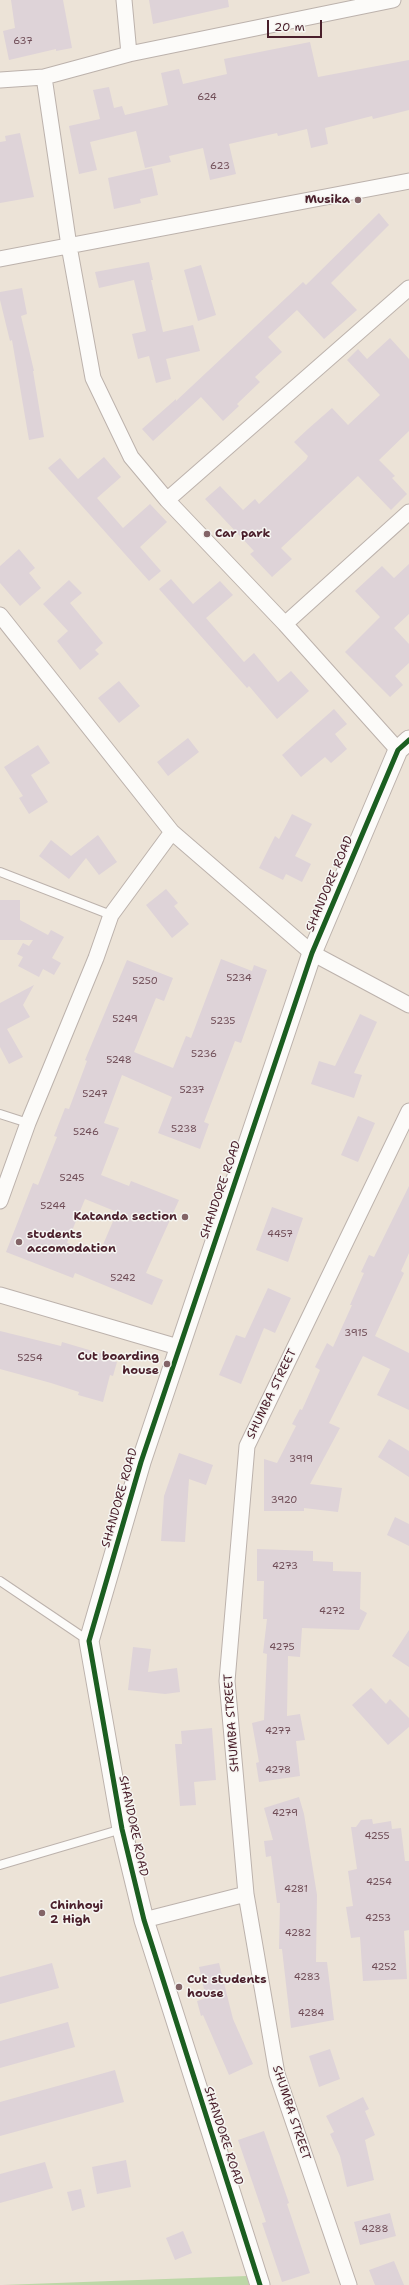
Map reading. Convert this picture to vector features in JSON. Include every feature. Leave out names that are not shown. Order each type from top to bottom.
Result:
[{"type":"street","points":[[124,0],[129,54]]},
{"type":"street","points":[[0,80],[44,77],[129,54],[393,0]]},
{"type":"street","points":[[44,77],[69,246],[93,378],[131,457],[167,500],[285,624],[404,745]]},
{"type":"street","points":[[0,259],[409,181]]},
{"type":"street","points":[[167,500],[409,288]]},
{"type":"street","points":[[285,624],[409,512]]},
{"type":"street","points":[[0,615],[172,832],[312,952],[409,1005]]},
{"type":"street","name":"SHANDORE ROAD","points":[[260,2285],[144,1920],[122,1829],[89,1641],[141,1462],[178,1347],[312,952],[404,745]]},
{"type":"street","points":[[0,1201],[28,1123],[96,958],[111,915],[172,832]]},
{"type":"street","name":"SHUMBA STREET","points":[[349,2285],[277,2074],[246,1894],[227,1682],[247,1446],[409,1111]]},
{"type":"street","points":[[0,1295],[178,1347]]},
{"type":"street","points":[[144,1920],[246,1894]]},
{"type":"lane","points":[[0,872],[111,915]]},
{"type":"lane","points":[[0,1114],[28,1123]]},
{"type":"lane","points":[[0,1581],[89,1641]]},
{"type":"lane","points":[[0,1865],[122,1829]]},
{"type":"green space","points":[[247,2276],[249,2285],[2,2285]]},
{"type":"building","points":[[11,0],[63,0],[72,48],[56,51],[56,49],[9,60],[3,31],[15,28]]},
{"type":"building","points":[[149,0],[228,0],[229,7],[153,24]]},
{"type":"building","points":[[310,42],[318,77],[409,60],[409,110],[373,119],[372,116],[325,128],[328,144],[311,148],[307,129],[278,136],[277,133],[229,144],[236,174],[210,180],[203,148],[169,156],[171,162],[145,168],[136,131],[90,142],[97,170],[79,174],[69,126],[100,119],[93,90],[109,87],[114,108],[122,106],[125,115],[168,105],[161,73],[179,69],[183,84],[227,74],[224,59]]},
{"type":"building","points":[[20,133],[34,197],[0,203],[0,142],[6,141],[5,136]]},
{"type":"building","points":[[152,168],[158,195],[140,199],[141,203],[114,209],[108,178]]},
{"type":"building","points":[[379,213],[389,225],[331,283],[357,310],[324,339],[297,310],[268,337],[282,352],[255,377],[260,382],[237,404],[239,406],[223,421],[201,397],[153,441],[142,429],[176,399],[176,401],[303,282],[306,285]]},
{"type":"building","points":[[149,262],[153,280],[151,280],[163,332],[193,325],[200,351],[166,359],[171,379],[156,383],[149,356],[138,359],[132,334],[146,331],[134,280],[99,288],[95,272]]},
{"type":"building","points":[[201,265],[216,315],[198,321],[184,270]]},
{"type":"building","points":[[22,288],[27,314],[21,316],[34,371],[44,437],[29,440],[12,340],[10,341],[0,300],[0,292]]},
{"type":"building","points":[[390,338],[409,359],[409,431],[379,460],[395,476],[392,478],[407,494],[391,510],[358,476],[281,548],[292,559],[272,577],[250,554],[254,551],[205,499],[220,486],[243,510],[255,499],[259,504],[306,460],[308,456],[294,442],[308,429],[332,408],[348,425],[380,395],[347,360],[358,349],[367,359]]},
{"type":"building","points":[[104,457],[121,477],[97,498],[123,528],[150,504],[167,522],[140,547],[161,571],[149,581],[48,468],[60,458],[78,479]]},
{"type":"building","points":[[19,549],[35,568],[29,573],[41,588],[20,606],[0,583],[0,566]]},
{"type":"building","points":[[409,564],[409,614],[394,628],[409,644],[409,663],[395,676],[403,685],[390,697],[345,652],[380,617],[355,591],[382,566],[394,578]]},
{"type":"building","points":[[171,579],[193,604],[220,581],[233,595],[206,618],[244,662],[254,653],[278,682],[291,671],[309,691],[277,719],[249,686],[247,688],[159,589]]},
{"type":"building","points":[[69,580],[82,593],[70,603],[103,643],[95,650],[99,654],[80,670],[57,641],[68,631],[43,604]]},
{"type":"building","points":[[119,681],[140,706],[119,723],[98,698]]},
{"type":"building","points":[[334,709],[347,724],[335,734],[347,749],[331,763],[325,757],[301,777],[282,755]]},
{"type":"building","points":[[188,738],[199,752],[168,776],[157,762]]},
{"type":"building","points":[[38,745],[50,763],[31,775],[48,802],[29,814],[19,798],[23,796],[4,767]]},
{"type":"building","points":[[292,814],[312,824],[295,856],[311,864],[302,882],[286,874],[283,880],[259,868],[275,836],[279,839]]},
{"type":"building","points":[[98,835],[117,862],[99,875],[86,858],[69,879],[39,856],[51,840],[71,856]]},
{"type":"building","points":[[166,889],[178,903],[174,906],[189,924],[172,938],[146,905]]},
{"type":"building","points":[[0,900],[20,900],[20,920],[48,935],[51,930],[64,937],[52,958],[61,963],[54,975],[43,969],[39,977],[18,966],[23,957],[17,954],[23,943],[29,946],[33,940],[0,940]]},
{"type":"building","points":[[221,959],[252,971],[254,965],[267,970],[241,1043],[235,1041],[204,1122],[209,1124],[200,1149],[158,1133],[172,1097],[122,1075],[104,1123],[119,1128],[101,1175],[129,1186],[131,1181],[179,1200],[146,1273],[163,1280],[152,1305],[75,1273],[73,1278],[6,1252],[33,1183],[38,1185],[57,1137],[54,1136],[65,1108],[69,1109],[87,1061],[85,1060],[127,960],[173,978],[164,1001],[156,998],[134,1052],[173,1068],[186,1036],[191,1038]],"holes":[[[85,1199],[117,1212],[99,1254],[67,1243]]]},
{"type":"building","points":[[34,985],[23,1005],[30,1017],[7,1029],[23,1057],[9,1064],[0,1047],[0,1003]]},
{"type":"building","points":[[360,1014],[377,1022],[354,1073],[362,1075],[354,1098],[311,1084],[319,1061],[335,1066]]},
{"type":"building","points":[[358,1116],[375,1123],[358,1162],[341,1155]]},
{"type":"building","points":[[409,1186],[409,1253],[401,1271],[404,1273],[375,1336],[409,1353],[409,1410],[377,1395],[390,1369],[363,1356],[329,1423],[340,1428],[310,1484],[342,1488],[338,1512],[304,1508],[304,1511],[264,1511],[264,1459],[277,1463],[296,1426],[292,1424],[300,1409],[302,1410],[320,1370],[315,1367],[327,1343],[333,1347],[352,1305],[350,1305],[364,1273],[361,1272],[369,1255],[374,1257]]},
{"type":"building","points":[[272,1207],[303,1218],[288,1262],[256,1250]]},
{"type":"building","points":[[268,1288],[291,1298],[275,1333],[264,1328],[241,1384],[219,1375],[236,1335],[245,1338]]},
{"type":"building","points":[[0,1331],[61,1346],[62,1342],[103,1354],[103,1358],[117,1362],[113,1376],[110,1375],[103,1402],[78,1395],[79,1392],[51,1383],[0,1369]]},
{"type":"building","points":[[389,1439],[409,1451],[409,1477],[378,1457]]},
{"type":"building","points":[[179,1453],[213,1465],[206,1485],[189,1479],[185,1542],[161,1541],[164,1496]]},
{"type":"building","points":[[395,1517],[409,1524],[409,1546],[387,1535]]},
{"type":"building","points":[[257,1549],[313,1551],[313,1561],[333,1562],[333,1571],[361,1572],[360,1609],[367,1613],[359,1630],[302,1628],[300,1657],[288,1656],[287,1716],[300,1714],[305,1740],[296,1741],[300,1776],[259,1782],[256,1763],[259,1762],[252,1723],[264,1720],[267,1654],[263,1653],[267,1619],[263,1619],[264,1581],[257,1581]]},
{"type":"building","points":[[409,1630],[409,1667],[392,1656]]},
{"type":"building","points":[[133,1647],[151,1649],[148,1672],[177,1668],[180,1692],[165,1694],[128,1690]]},
{"type":"building","points":[[371,1688],[386,1704],[390,1699],[409,1718],[409,1727],[388,1745],[352,1705]]},
{"type":"building","points":[[212,1728],[216,1780],[194,1782],[196,1805],[180,1806],[175,1744],[182,1744],[181,1731]]},
{"type":"building","points":[[299,1797],[304,1814],[317,1895],[316,1962],[327,1962],[334,2020],[291,2028],[282,1949],[279,1949],[280,1903],[277,1903],[271,1856],[266,1857],[264,1841],[273,1840],[264,1808]]},
{"type":"building","points":[[372,1819],[373,1824],[391,1821],[392,1829],[401,1828],[405,1861],[409,1861],[409,1930],[404,1931],[407,1979],[363,1981],[360,1937],[351,1938],[346,1907],[353,1906],[348,1871],[357,1869],[351,1827],[356,1827],[361,1820]]},
{"type":"building","points":[[52,1963],[59,1988],[0,2004],[0,1977]]},
{"type":"building","points":[[219,1963],[233,2019],[253,2064],[229,2075],[203,2015],[201,2016],[197,2001],[206,1998],[199,1967]]},
{"type":"building","points":[[68,2022],[75,2047],[0,2068],[0,2041]]},
{"type":"building","points":[[330,2049],[340,2079],[319,2087],[309,2056]]},
{"type":"building","points":[[115,2070],[124,2102],[0,2136],[0,2102]]},
{"type":"building","points":[[363,2097],[369,2109],[365,2111],[375,2135],[365,2140],[374,2180],[347,2187],[340,2156],[330,2134],[334,2132],[326,2116]]},
{"type":"building","points":[[264,2131],[289,2203],[287,2204],[310,2273],[282,2282],[262,2223],[266,2222],[238,2140]]},
{"type":"building","points":[[126,2160],[131,2187],[97,2194],[92,2167]]},
{"type":"building","points":[[45,2162],[53,2188],[0,2203],[0,2174]]},
{"type":"building","points":[[81,2189],[85,2207],[72,2211],[67,2192]]},
{"type":"building","points":[[390,2213],[396,2236],[360,2245],[354,2222]]},
{"type":"building","points":[[183,2231],[192,2253],[175,2260],[166,2238]]},
{"type":"building","points":[[394,2261],[404,2285],[375,2285],[369,2270]]},
{"type":"cycle path","points":[[260,2285],[144,1920],[122,1829],[89,1641],[141,1462],[312,953],[398,750],[409,740]]},
{"type":"place","name":"Musika","points":[[358,200]]},
{"type":"place","name":"Car park","points":[[207,534]]},
{"type":"place","name":"Katanda section","points":[[185,1217]]},
{"type":"place","name":"students accomodation","points":[[19,1242]]},
{"type":"place","name":"Cut boarding house","points":[[167,1364]]},
{"type":"place","name":"Chinhoyi 2 High","points":[[42,1913]]},
{"type":"place","name":"Cut students house","points":[[179,1987]]}]
